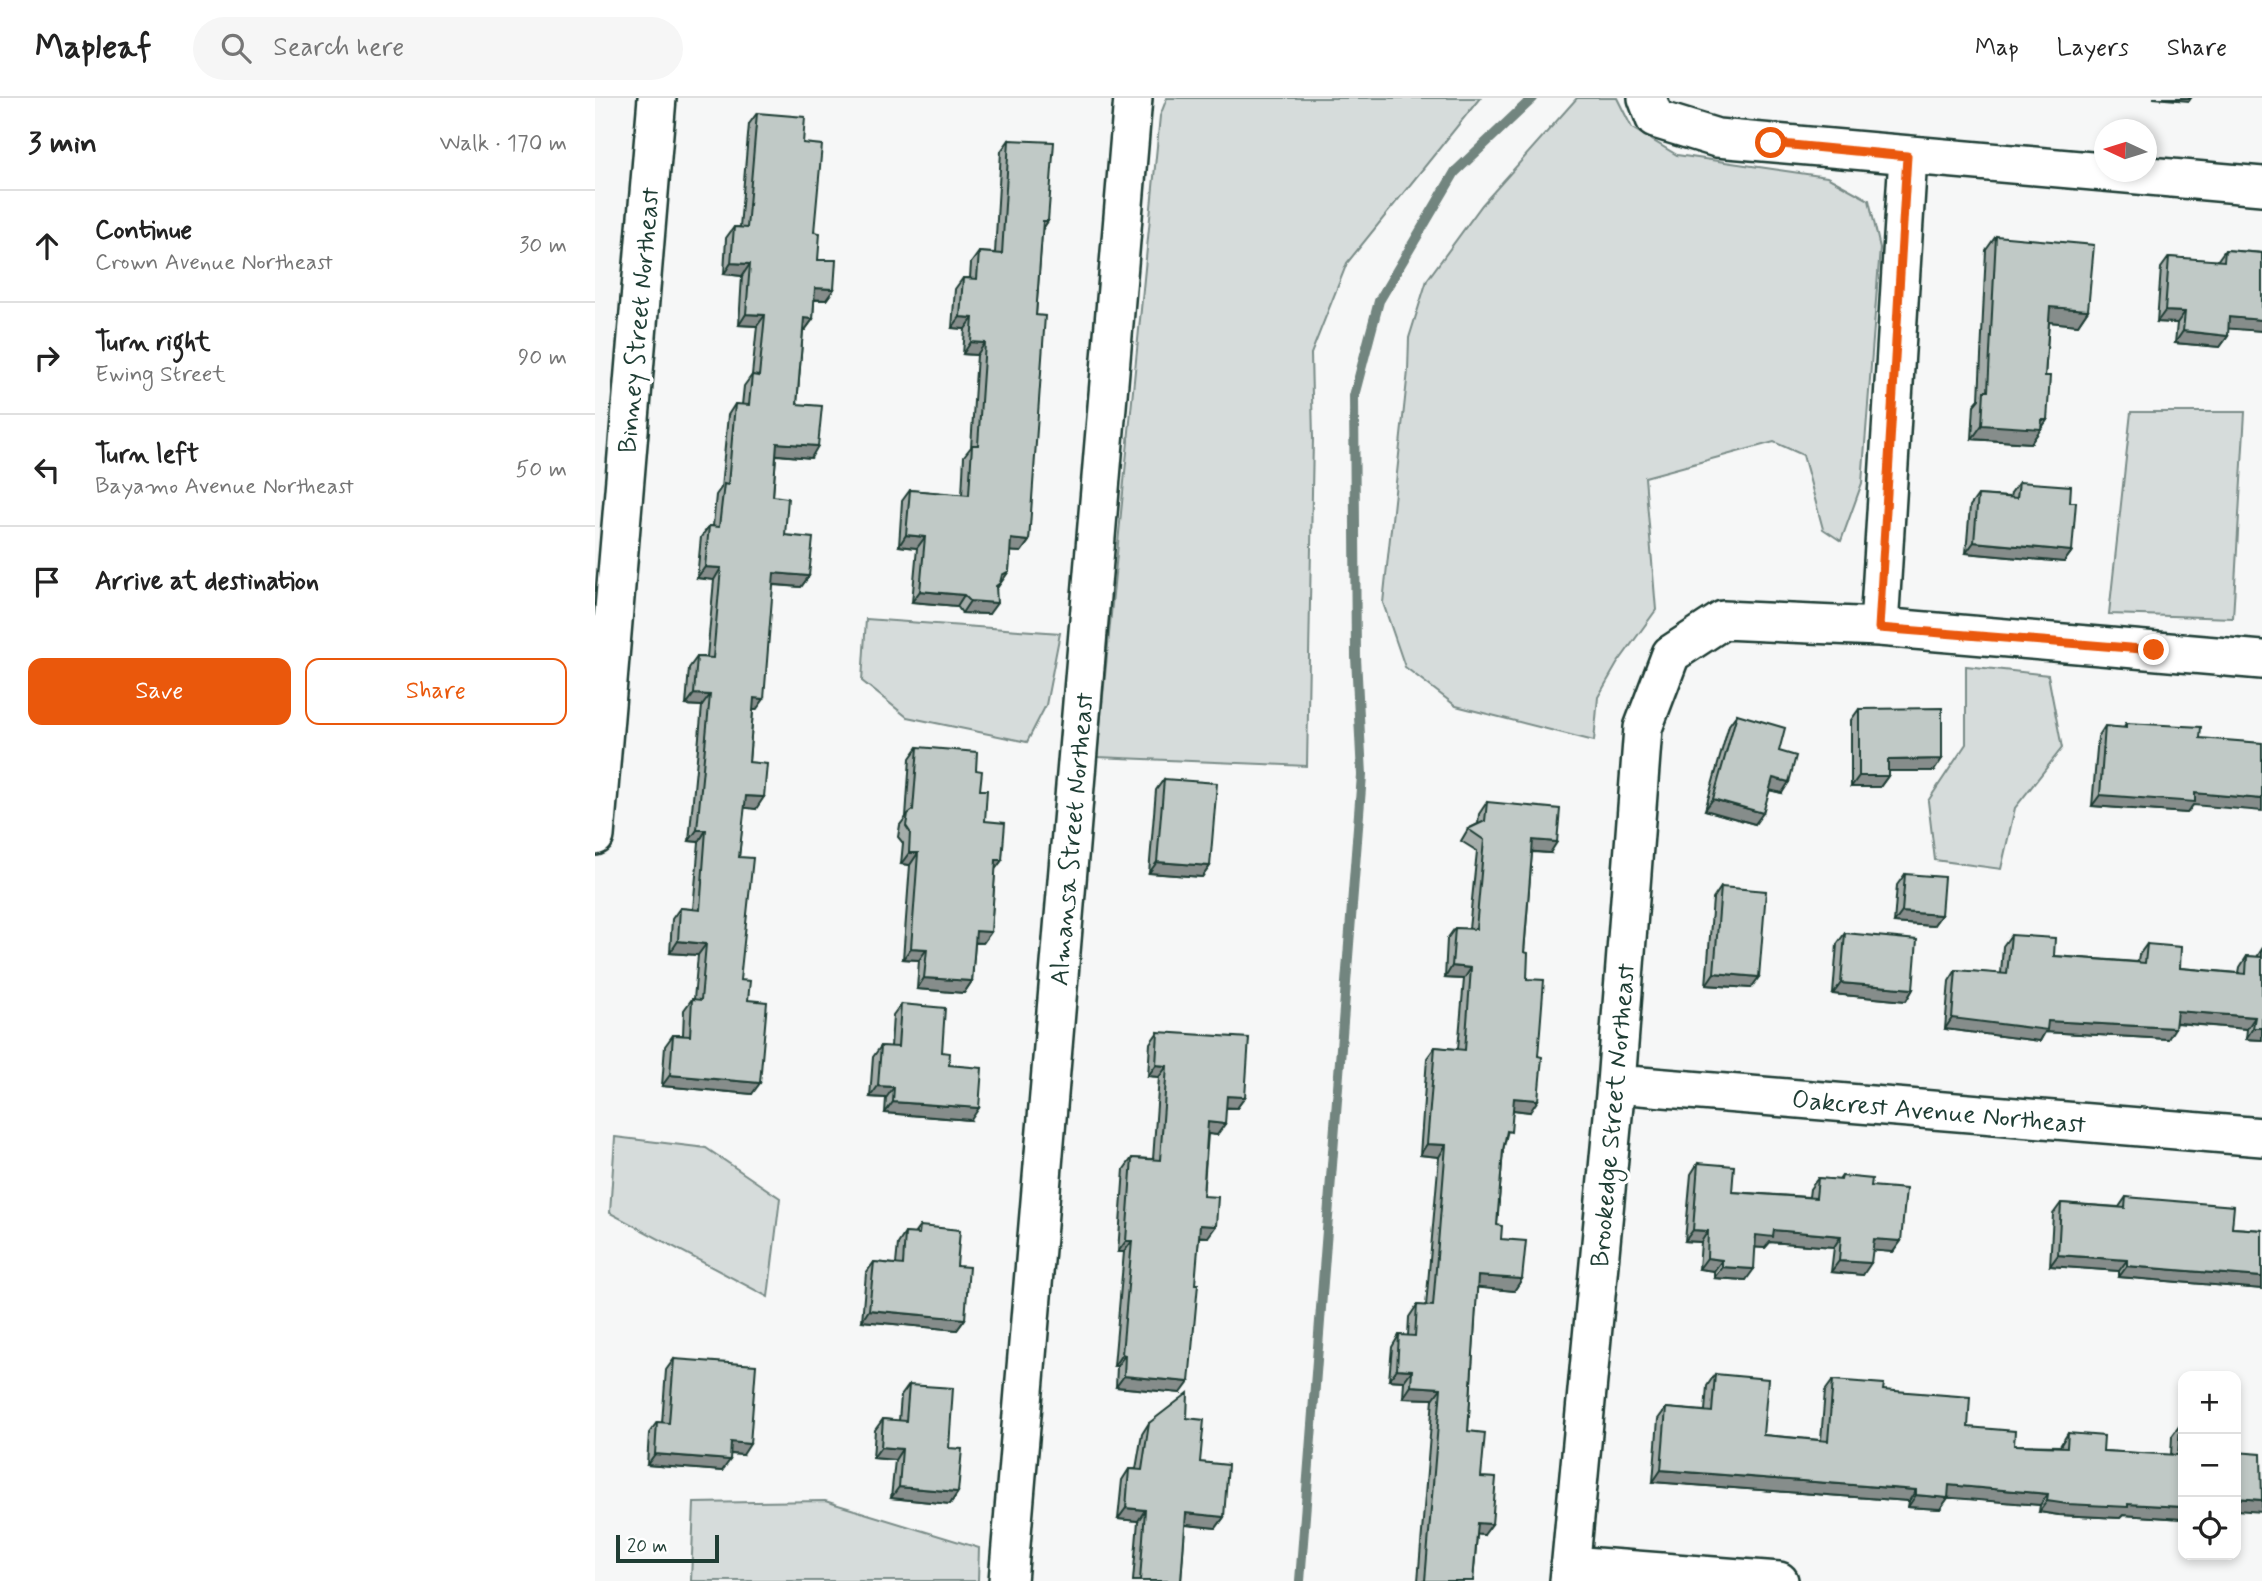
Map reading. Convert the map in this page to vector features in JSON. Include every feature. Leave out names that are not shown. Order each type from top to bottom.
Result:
[{"type":"street","name":"Binney Street Northeast","points":[[595,836],[656,98]]},
{"type":"street","name":"Almansa Street Northeast","points":[[1008,1581],[1133,98]]},
{"type":"street","points":[[1651,109],[1717,138],[2262,186]]},
{"type":"street","points":[[1907,156],[1879,628],[2262,660]]},
{"type":"street","name":"Brookedge Street Northeast","points":[[1570,1573],[1616,1084],[1643,728],[1671,654],[1723,620],[1879,628]]},
{"type":"street","name":"Oakcrest Avenue Northeast","points":[[1616,1084],[2262,1137]]},
{"type":"street","points":[[1570,1573],[1779,1581]]},
{"type":"shaded area","points":[[1167,98],[1480,98],[1347,263],[1311,354],[1313,438],[1307,766],[1097,757],[1160,116]]},
{"type":"shaded area","points":[[1577,98],[1617,98],[1632,128],[1677,155],[1827,177],[1869,200],[1880,248],[1862,483],[1841,541],[1823,529],[1803,455],[1774,442],[1645,477],[1656,610],[1617,664],[1598,697],[1594,741],[1456,706],[1405,667],[1383,603],[1408,371],[1409,338],[1427,280],[1482,205]]},
{"type":"shaded area","points":[[2131,412],[2245,412],[2233,618],[2109,614]]},
{"type":"shaded area","points":[[866,619],[1060,633],[1046,705],[1027,742],[907,717],[862,681]]},
{"type":"shaded area","points":[[1966,666],[2048,675],[2062,748],[2015,808],[2001,869],[1935,860],[1928,801],[1966,744]]},
{"type":"shaded area","points":[[615,1137],[706,1148],[780,1198],[768,1297],[610,1213]]},
{"type":"shaded area","points":[[825,1501],[979,1548],[978,1581],[691,1581],[694,1503]]},
{"type":"building","points":[[757,113],[805,117],[803,143],[822,145],[814,232],[820,233],[818,260],[836,260],[834,289],[815,288],[813,319],[804,318],[797,404],[822,406],[818,446],[777,443],[773,496],[788,498],[785,535],[813,538],[809,576],[774,573],[764,699],[754,698],[749,762],[767,764],[764,797],[746,796],[739,857],[753,858],[740,980],[750,981],[748,1000],[767,1002],[760,1083],[670,1075],[673,1035],[690,1036],[692,999],[701,1000],[706,944],[678,941],[680,908],[700,910],[706,830],[697,830],[710,695],[694,694],[697,657],[713,658],[721,568],[705,567],[709,526],[719,527],[724,484],[728,485],[735,404],[749,405],[752,375],[759,376],[765,315],[746,314],[750,264],[731,263],[734,227],[747,228]]},
{"type":"building","points":[[1009,140],[1054,142],[1048,221],[1043,221],[1036,315],[1045,316],[1029,541],[1011,539],[1009,571],[1002,575],[996,586],[997,603],[970,601],[964,595],[920,591],[925,537],[906,535],[910,490],[969,495],[972,445],[978,445],[985,343],[971,342],[973,318],[960,317],[963,278],[977,279],[979,252],[1002,254]]},
{"type":"building","points":[[1996,236],[2094,245],[2088,310],[2050,307],[2045,376],[2050,376],[2047,420],[2042,420],[2041,429],[1982,425],[1984,391],[1988,391]]},
{"type":"building","points":[[2225,250],[2262,253],[2262,320],[2229,317],[2228,336],[2183,331],[2185,312],[2165,311],[2169,257],[2224,261]]},
{"type":"building","points":[[2019,482],[2071,486],[2070,502],[2076,502],[2072,551],[1974,542],[1978,495],[2017,498]]},
{"type":"building","points":[[1942,708],[1942,759],[1888,760],[1888,776],[1859,776],[1859,709]]},
{"type":"building","points":[[1737,714],[1785,728],[1779,751],[1796,756],[1789,782],[1773,778],[1763,813],[1713,799]]},
{"type":"building","points":[[2126,723],[2201,727],[2200,738],[2262,743],[2262,799],[2195,793],[2195,802],[2100,795],[2105,726],[2126,728]]},
{"type":"building","points":[[918,747],[977,752],[976,770],[982,771],[980,790],[987,790],[985,821],[1005,823],[1002,860],[996,860],[991,932],[976,931],[972,981],[924,978],[927,949],[911,948],[918,853],[909,853],[910,832],[906,826],[908,814],[913,810]]},
{"type":"building","points":[[1164,779],[1217,783],[1210,866],[1157,862]]},
{"type":"building","points":[[1487,802],[1560,809],[1557,842],[1533,840],[1524,952],[1528,953],[1527,979],[1544,980],[1538,1056],[1542,1057],[1538,1100],[1514,1098],[1511,1132],[1507,1131],[1503,1150],[1497,1225],[1502,1226],[1501,1239],[1526,1241],[1522,1279],[1478,1276],[1468,1431],[1485,1433],[1481,1477],[1496,1478],[1492,1524],[1478,1523],[1473,1581],[1425,1581],[1441,1388],[1411,1386],[1412,1370],[1397,1369],[1399,1335],[1415,1336],[1417,1305],[1433,1306],[1446,1145],[1427,1144],[1435,1047],[1465,1050],[1471,968],[1452,966],[1455,928],[1476,929],[1484,840],[1468,829],[1485,821]]},
{"type":"building","points":[[1905,874],[1944,877],[1941,915],[1902,912]]},
{"type":"building","points":[[1721,887],[1766,891],[1759,977],[1714,973]]},
{"type":"building","points":[[1845,933],[1917,940],[1913,989],[1841,983]]},
{"type":"building","points":[[2011,935],[2055,938],[2054,956],[2145,963],[2147,944],[2181,947],[2180,968],[2246,974],[2247,956],[2262,957],[2262,1028],[2253,1028],[2255,1017],[2177,1011],[2175,1028],[2048,1021],[2047,1030],[1952,1018],[1956,970],[2007,974]]},
{"type":"building","points":[[901,1004],[945,1008],[942,1052],[950,1053],[949,1065],[982,1068],[979,1108],[893,1102],[894,1087],[878,1086],[881,1046],[898,1047]]},
{"type":"building","points":[[1158,1032],[1249,1038],[1245,1097],[1227,1096],[1225,1124],[1208,1122],[1203,1196],[1218,1197],[1216,1226],[1200,1225],[1195,1284],[1198,1284],[1189,1382],[1124,1376],[1125,1355],[1122,1354],[1132,1241],[1126,1241],[1132,1158],[1160,1160],[1167,1066],[1156,1065]]},
{"type":"building","points":[[1698,1163],[1734,1166],[1732,1192],[1816,1198],[1818,1178],[1841,1180],[1842,1176],[1872,1179],[1871,1186],[1906,1189],[1901,1241],[1874,1239],[1871,1263],[1839,1261],[1841,1236],[1774,1230],[1773,1237],[1756,1235],[1754,1269],[1722,1267],[1722,1260],[1707,1258],[1708,1231],[1693,1230]]},
{"type":"building","points":[[2126,1197],[2234,1206],[2232,1228],[2262,1230],[2262,1277],[2127,1266],[2127,1260],[2058,1255],[2061,1203],[2125,1208]]},
{"type":"building","points":[[920,1226],[960,1230],[957,1266],[969,1267],[965,1319],[869,1310],[874,1262],[903,1265],[905,1233],[919,1234]]},
{"type":"building","points":[[674,1359],[756,1365],[750,1444],[731,1442],[730,1460],[655,1454],[657,1422],[669,1423]]},
{"type":"building","points":[[1715,1374],[1768,1379],[1763,1435],[1828,1441],[1833,1380],[1884,1384],[1883,1390],[1970,1397],[1968,1427],[2015,1431],[2014,1445],[2067,1447],[2068,1433],[2104,1436],[2103,1451],[2178,1455],[2178,1507],[2067,1504],[2047,1501],[2048,1494],[1949,1485],[1948,1498],[1916,1495],[1916,1490],[1661,1470],[1666,1408],[1712,1412]]},
{"type":"building","points":[[909,1385],[953,1388],[949,1448],[962,1449],[958,1492],[899,1487],[902,1449],[881,1447],[883,1419],[906,1421]]},
{"type":"building","points":[[1188,1393],[1187,1418],[1204,1420],[1200,1462],[1228,1465],[1224,1517],[1186,1513],[1181,1581],[1140,1581],[1145,1510],[1126,1508],[1129,1469],[1142,1470],[1149,1423]]},
{"type":"building","points":[[2241,1452],[2261,1454],[2262,1500],[2241,1498]]},
{"type":"waterway","points":[[1300,1581],[1362,775],[1356,657],[1354,396],[1379,301],[1455,172],[1533,98]]},
{"type":"route","points":[[1771,143],[1907,156],[1879,628],[2154,650]]}]
